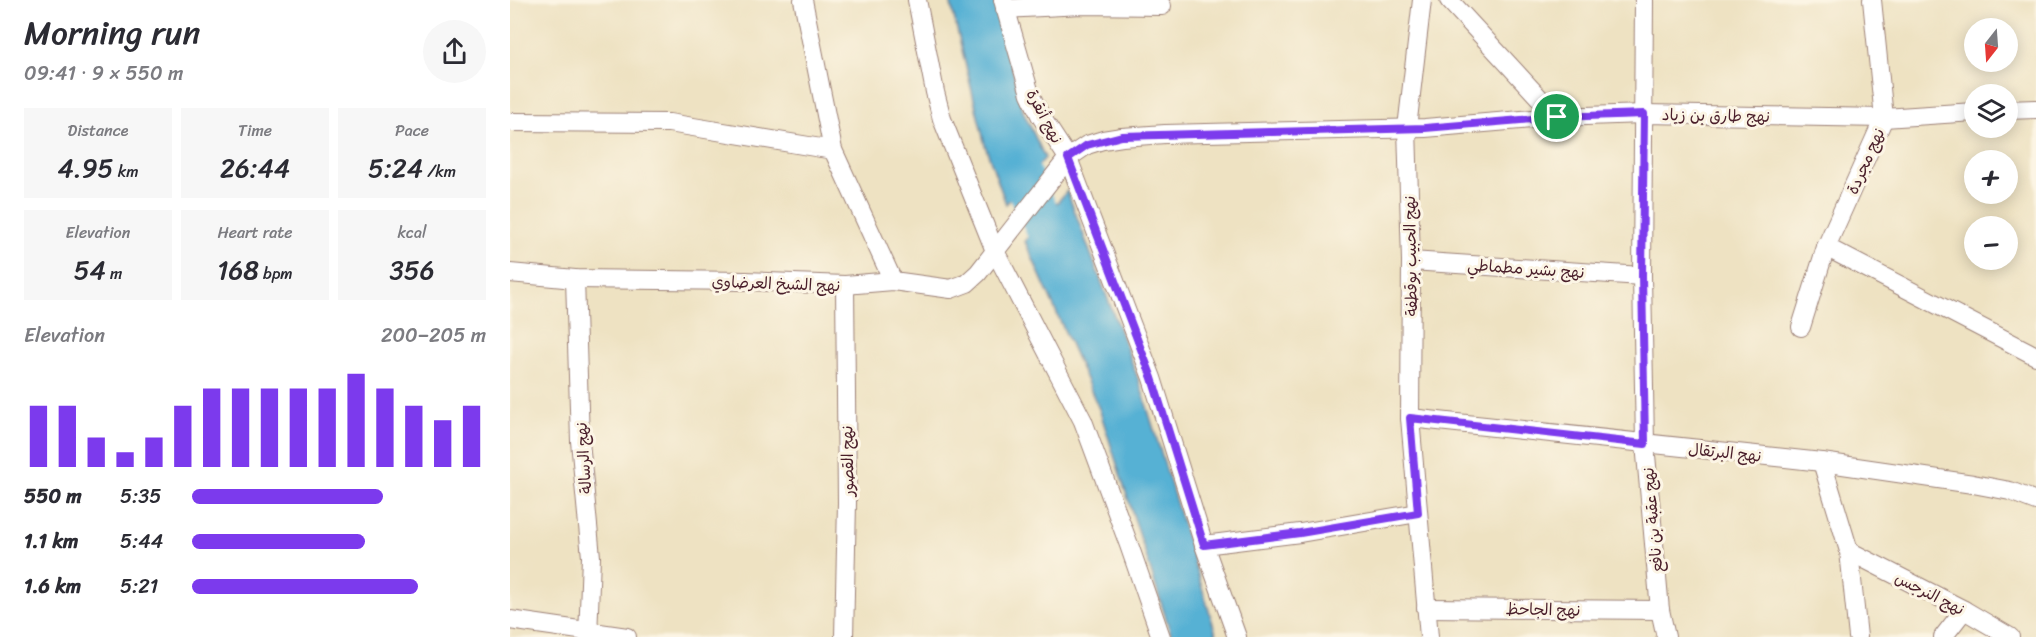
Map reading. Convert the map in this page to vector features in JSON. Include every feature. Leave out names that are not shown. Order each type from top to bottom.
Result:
[{"type":"street","points":[[803,0],[833,150],[893,280]]},
{"type":"street","points":[[917,0],[934,92],[942,119],[995,251],[1083,421],[1161,637]]},
{"type":"street","name":"نهج الحبيب بوقطفة","points":[[1422,0],[1407,128],[1411,261],[1410,418],[1429,637]]},
{"type":"street","points":[[1449,0],[1557,117]]},
{"type":"street","name":"نهج عقبة بن نافع","points":[[1644,0],[1642,276],[1645,444],[1660,610],[1666,637]]},
{"type":"street","name":"نهج مجردة","points":[[1801,327],[1826,247],[1884,118],[1872,0]]},
{"type":"street","points":[[1004,5],[1084,2],[1162,6]]},
{"type":"street","name":"نهج أنقرة","points":[[1004,5],[1030,94],[1040,115],[1068,158],[1152,378],[1204,545],[1237,637]]},
{"type":"street","points":[[2018,110],[2036,109]]},
{"type":"street","name":"نهج طارق بن زياد","points":[[1068,158],[1087,145],[1122,136],[1407,128],[1557,117],[1644,114],[1884,118],[1964,113]]},
{"type":"street","points":[[510,122],[669,123],[833,150]]},
{"type":"street","name":"نهج الشيخ العرضاوي","points":[[510,273],[575,279],[845,285],[893,280],[951,289],[967,283],[978,273],[1068,158]]},
{"type":"street","points":[[1826,247],[2036,356]]},
{"type":"street","name":"نهج بشير مطماطي","points":[[1411,261],[1642,276]]},
{"type":"street","name":"نهج الرسالة","points":[[575,279],[580,441],[591,557],[588,634]]},
{"type":"street","name":"نهج القصور","points":[[844,637],[847,503],[845,285]]},
{"type":"street","name":"نهج البرتقال","points":[[1410,418],[1822,462],[1973,483],[2010,490],[2036,501]]},
{"type":"street","points":[[1822,462],[1849,551],[1858,637]]},
{"type":"street","points":[[1204,545],[1300,533],[1418,513]]},
{"type":"street","name":"نهج النرجس","points":[[1849,551],[1964,610],[2010,637]]},
{"type":"street","name":"نهج الجاحظ","points":[[1426,608],[1660,610]]},
{"type":"street","points":[[1943,637],[1964,610]]},
{"type":"street","points":[[510,620],[588,634],[627,637]]},
{"type":"water","points":[[950,0],[995,0],[1023,111],[1045,158],[1006,204],[985,145]]},
{"type":"water","points":[[1067,191],[1140,384],[1217,637],[1172,637],[1100,411],[1025,241]]},
{"type":"waterway","points":[[1005,131],[1012,156],[1065,270]]},
{"type":"route","points":[[1644,114],[1642,276],[1645,444],[1410,418],[1418,513],[1300,533],[1204,545],[1152,378],[1068,158],[1087,145],[1122,136],[1425,128],[1557,117],[1644,114]]}]
